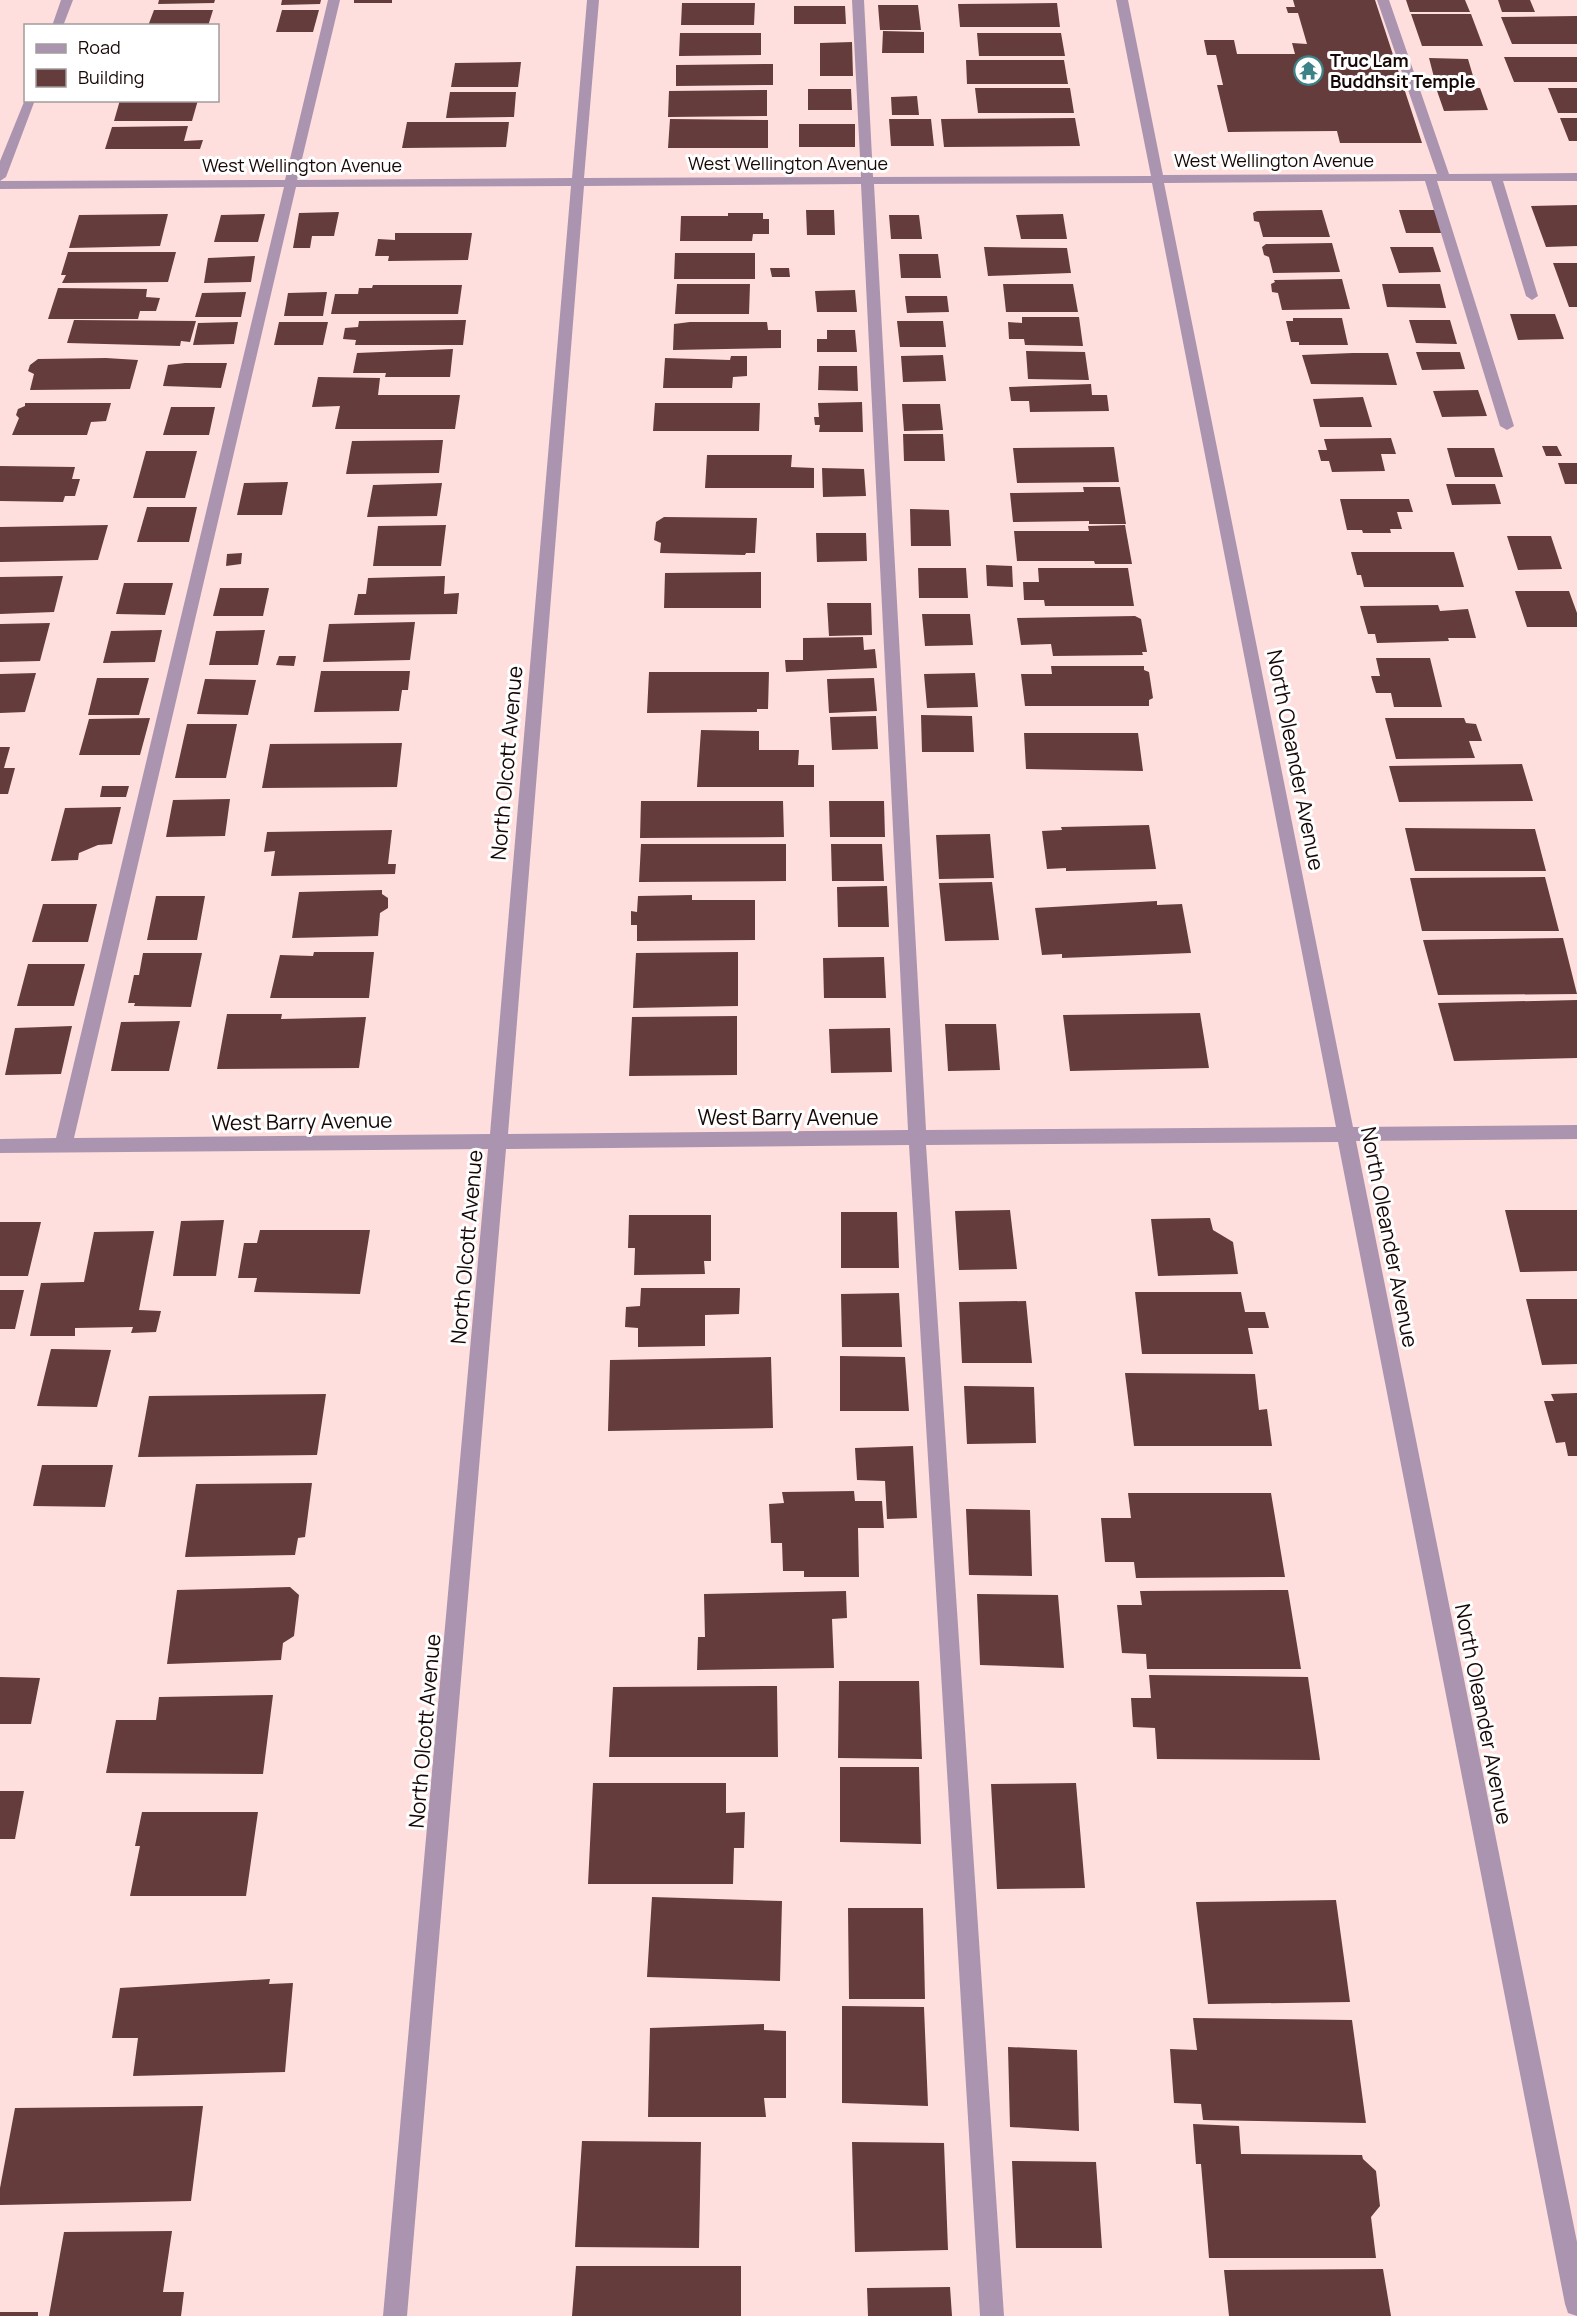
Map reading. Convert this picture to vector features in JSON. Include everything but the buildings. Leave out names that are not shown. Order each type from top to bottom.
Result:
[{"type":"street","points":[[58,24],[67,0]]},
{"type":"street","points":[[63,1145],[334,0]]},
{"type":"street","name":"North Olcott Avenue","points":[[395,2316],[498,1141],[576,182],[593,0]]},
{"type":"street","points":[[858,0],[917,1138],[992,2316]]},
{"type":"street","name":"North Oleander Avenue","points":[[1122,0],[1577,2304]]},
{"type":"street","points":[[1383,0],[1437,177],[1507,426]]},
{"type":"street","points":[[0,177],[28,102]]},
{"type":"street","points":[[1497,177],[1502,203],[1532,296]]},
{"type":"street","name":"West Wellington Avenue","points":[[0,184],[1577,177]]},
{"type":"street","name":"West Barry Avenue","points":[[0,1146],[1577,1132]]},
{"type":"place","name":"Truc Lam Buddhsit Temple","points":[[1309,70]]}]
